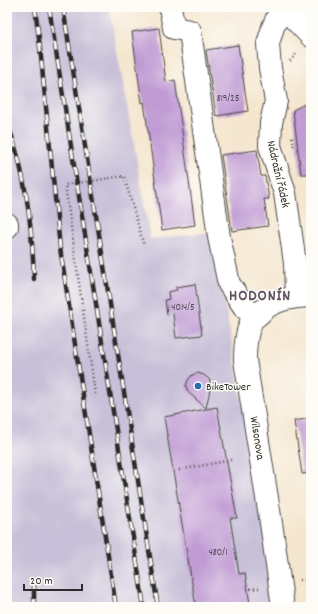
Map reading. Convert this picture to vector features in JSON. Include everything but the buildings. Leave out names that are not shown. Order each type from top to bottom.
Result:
[{"type":"street","points":[[170,7],[174,28],[190,31],[218,237],[229,284],[245,308],[256,316]]},
{"type":"street","points":[[282,7],[311,36]]},
{"type":"street","name":"Nádražní řádek","points":[[282,7],[273,27],[268,44],[270,68],[276,101],[271,123],[270,146],[285,193],[295,263],[304,297]]},
{"type":"street","name":"Wilsonova","points":[[283,607],[245,360],[245,348],[248,332],[253,320],[263,309],[279,300],[304,297]]},
{"type":"path","points":[[95,394],[65,185],[124,176],[144,246]]},
{"type":"path","points":[[179,470],[231,460]]},
{"type":"shaded area","points":[[7,7],[109,7],[150,239],[212,232],[279,607],[7,607]]},
{"type":"railway","points":[[35,7],[60,248],[116,607]]},
{"type":"railway","points":[[49,7],[144,607]]},
{"type":"railway","points":[[63,7],[158,607]]},
{"type":"railway","points":[[7,122],[14,141],[27,200],[32,239],[34,279]]},
{"type":"railway","points":[[34,581],[34,607]]},
{"type":"place","name":"BikeTower","points":[[198,386]]},
{"type":"district","name":"HODONÍN","points":[[260,294]]}]
